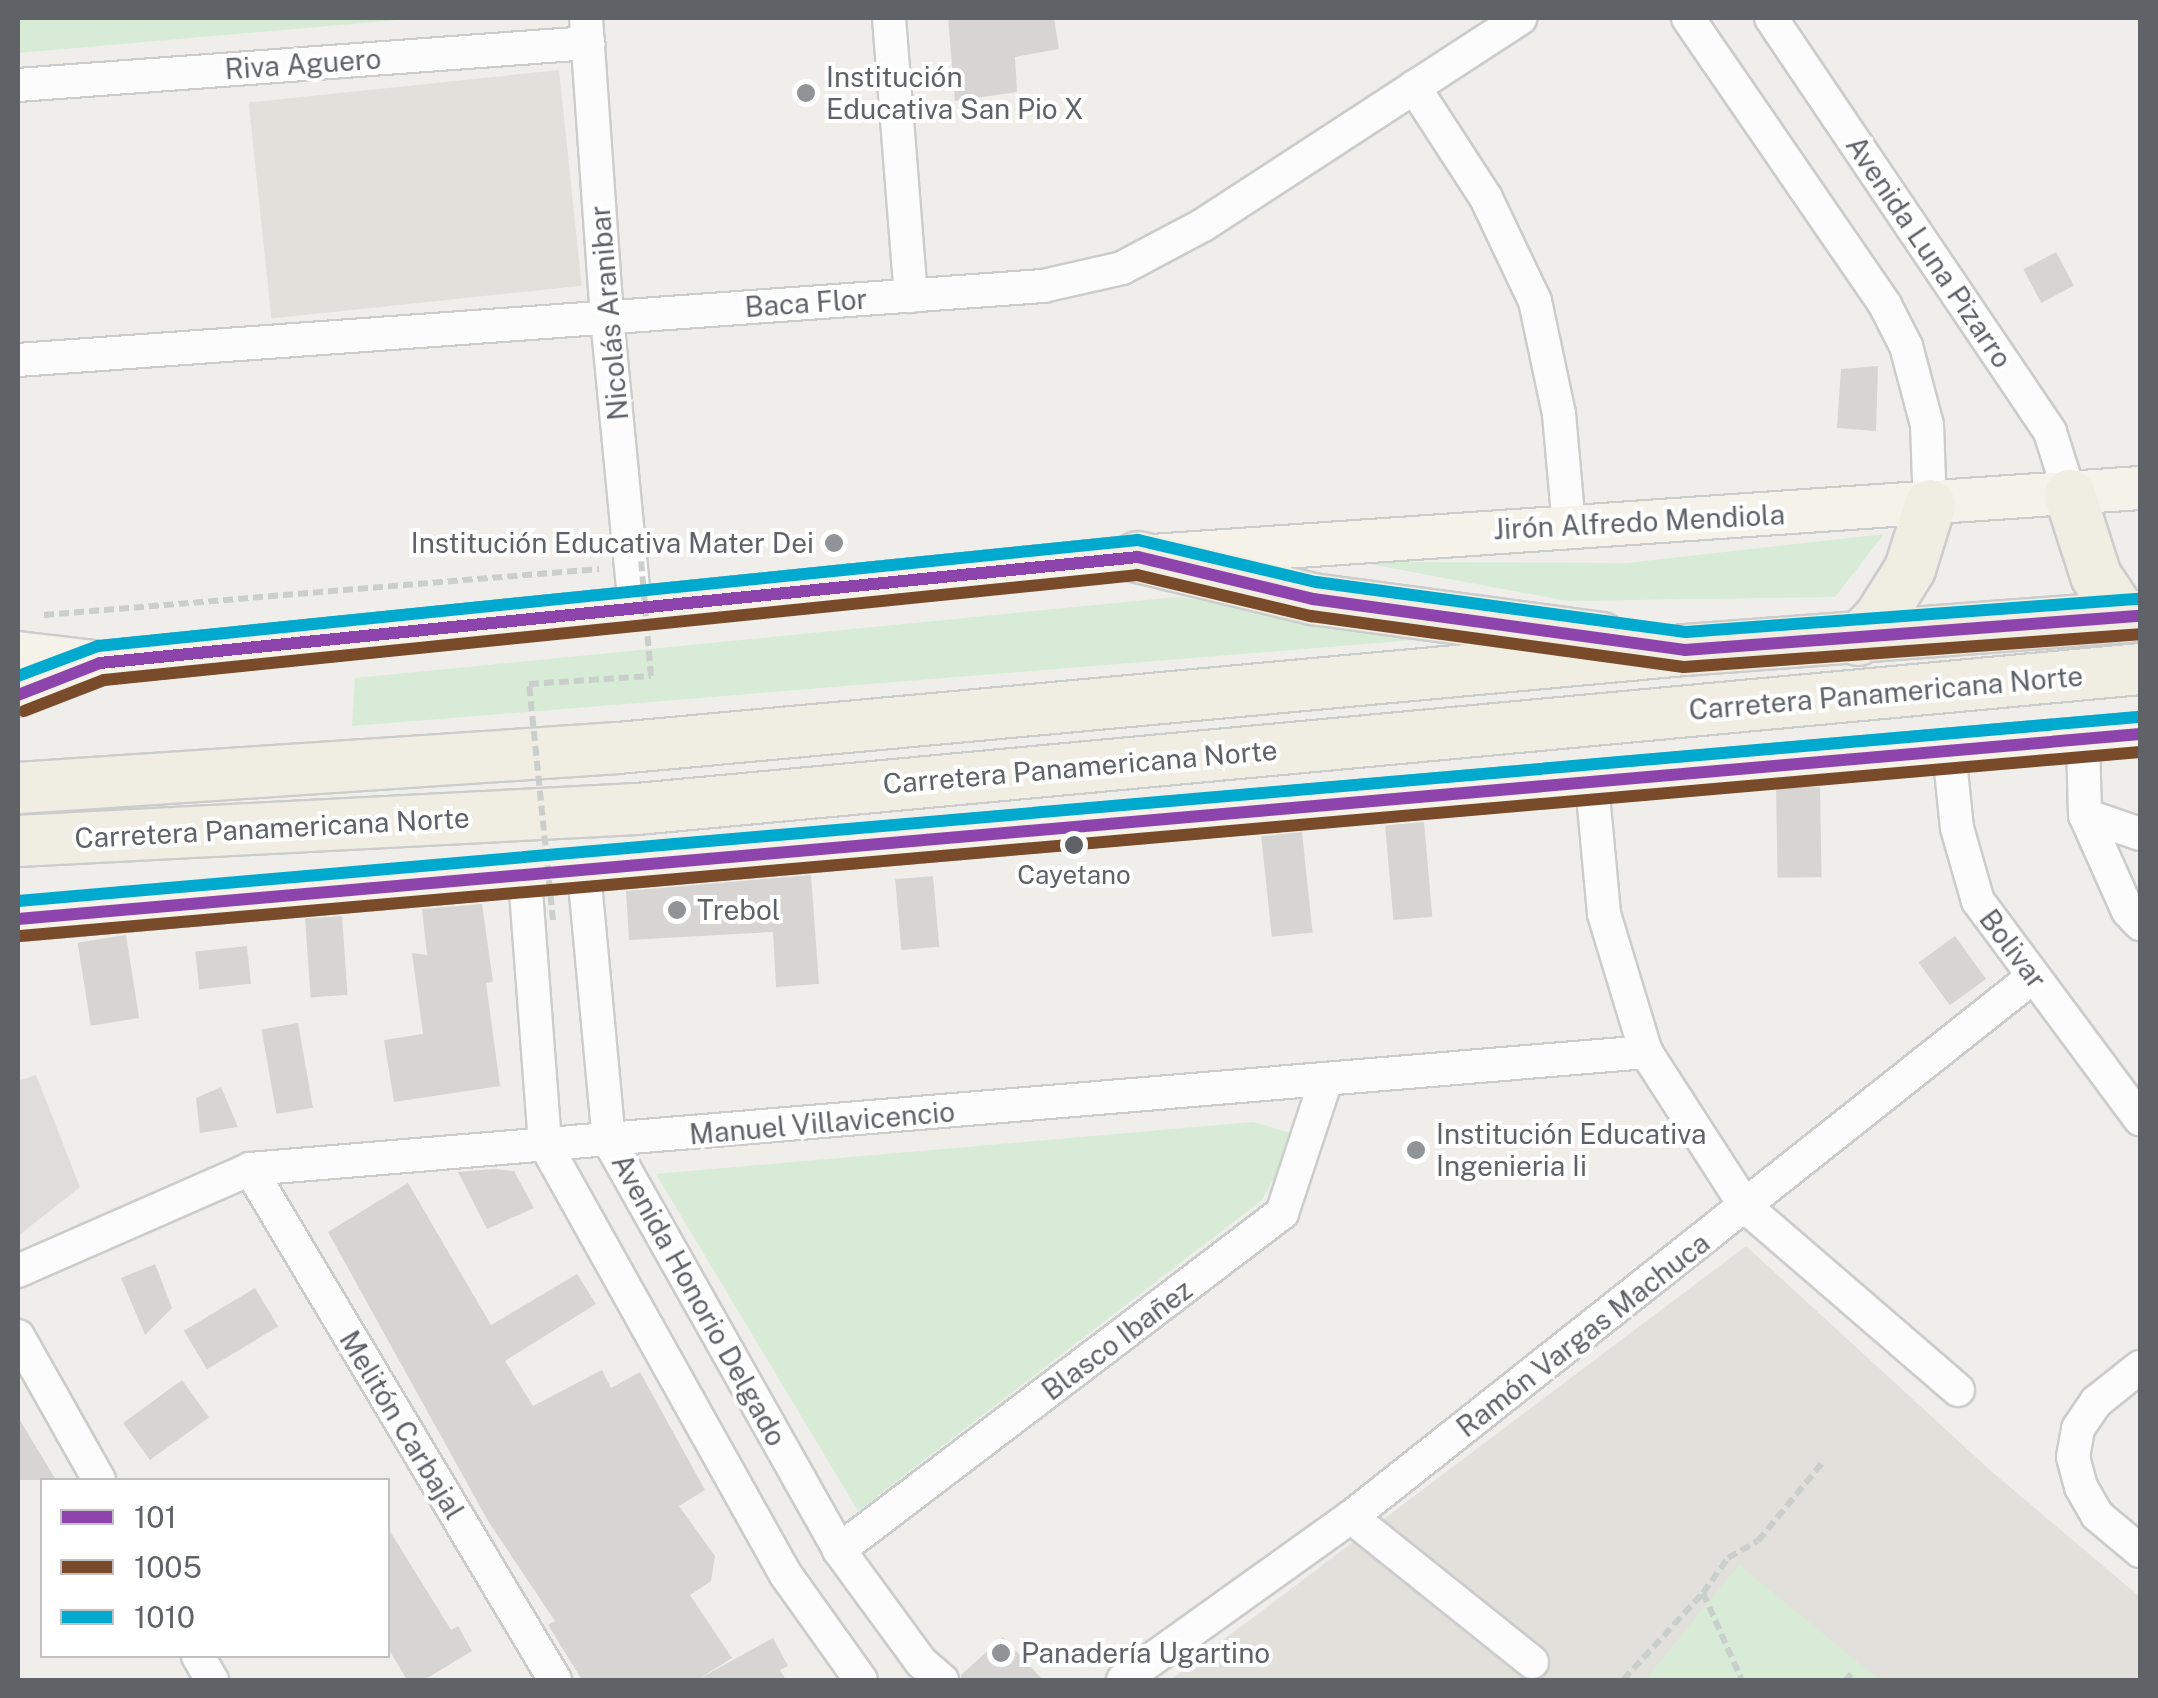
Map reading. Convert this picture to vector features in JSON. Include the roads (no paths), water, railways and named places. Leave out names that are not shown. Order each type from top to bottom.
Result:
[{"type":"highway","points":[[2070,495],[2096,576],[2132,617]]},
{"type":"highway","points":[[1858,640],[1880,617],[1910,570],[1930,505]]},
{"type":"highway","points":[[1138,556],[1313,598],[1685,650]]},
{"type":"highway","name":"Carretera Panamericana Norte","points":[[18,788],[618,748],[1685,650],[2132,617]]},
{"type":"highway","name":"Carretera Panamericana Norte","points":[[18,841],[637,808],[2140,669]]},
{"type":"main road","name":"Jirón Alfredo Mendiola","points":[[100,663],[1138,556],[2140,488]]},
{"type":"main road","points":[[18,653],[100,663]]},
{"type":"main road","points":[[18,696],[100,663]]},
{"type":"main road","points":[[18,920],[2140,734]]},
{"type":"street","points":[[889,18],[911,296]]},
{"type":"street","name":"Baca Flor","points":[[18,360],[1043,286],[1122,268],[1203,225],[1520,18]]},
{"type":"street","points":[[1688,18],[1885,306],[1906,346],[1927,425],[1930,505]]},
{"type":"street","name":"Avenida Luna Pizarro","points":[[1771,18],[2050,432],[2070,495]]},
{"type":"street","name":"Riva Aguero","points":[[18,85],[587,30]]},
{"type":"street","name":"Nicolás Aranibar","points":[[587,30],[607,318],[635,607]]},
{"type":"street","points":[[1414,86],[1486,198],[1535,301],[1559,414],[1568,525]]},
{"type":"street","points":[[2083,739],[2085,816],[2128,910],[2140,924]]},
{"type":"street","name":"Bolivar","points":[[1949,752],[1956,828],[1978,901],[2140,1119]]},
{"type":"street","points":[[1592,784],[1604,914],[1646,1052],[1746,1208],[1958,1390]]},
{"type":"street","points":[[2085,816],[2140,834]]},
{"type":"street","name":"Avenida Honorio Delgado","points":[[584,872],[609,1142],[839,1550],[921,1662],[942,1680]]},
{"type":"street","name":"Avenida Honorio Delgado","points":[[525,878],[546,1144],[786,1574],[860,1680]]},
{"type":"street","name":"Ramón Vargas Machuca","points":[[1123,1680],[1351,1518],[2034,976]]},
{"type":"street","name":"Manuel Villavicencio","points":[[18,1271],[250,1168],[609,1142],[1646,1052]]},
{"type":"street","name":"Blasco Ibañez","points":[[839,1550],[1282,1213],[1326,1080]]},
{"type":"street","name":"Melitón Carbajal","points":[[250,1168],[555,1680]]},
{"type":"street","points":[[18,1336],[98,1478]]},
{"type":"street","points":[[2137,1376],[2096,1402],[2078,1429],[2073,1457],[2081,1487],[2098,1514],[2140,1551]]},
{"type":"street","points":[[1351,1518],[1532,1662]]},
{"type":"street","points":[[199,1658],[212,1680]]},
{"type":"place","name":"Institución Educativa San Pio X","points":[[806,93]]},
{"type":"place","name":"Institución Educativa Mater Dei","points":[[834,543]]},
{"type":"place","name":"Cayetano","points":[[1074,845]]},
{"type":"place","name":"Trebol","points":[[677,910]]},
{"type":"place","name":"Institución Educativa Ingenieria Ii","points":[[1416,1150]]},
{"type":"place","name":"Panadería Ugartino","points":[[1001,1653]]}]
